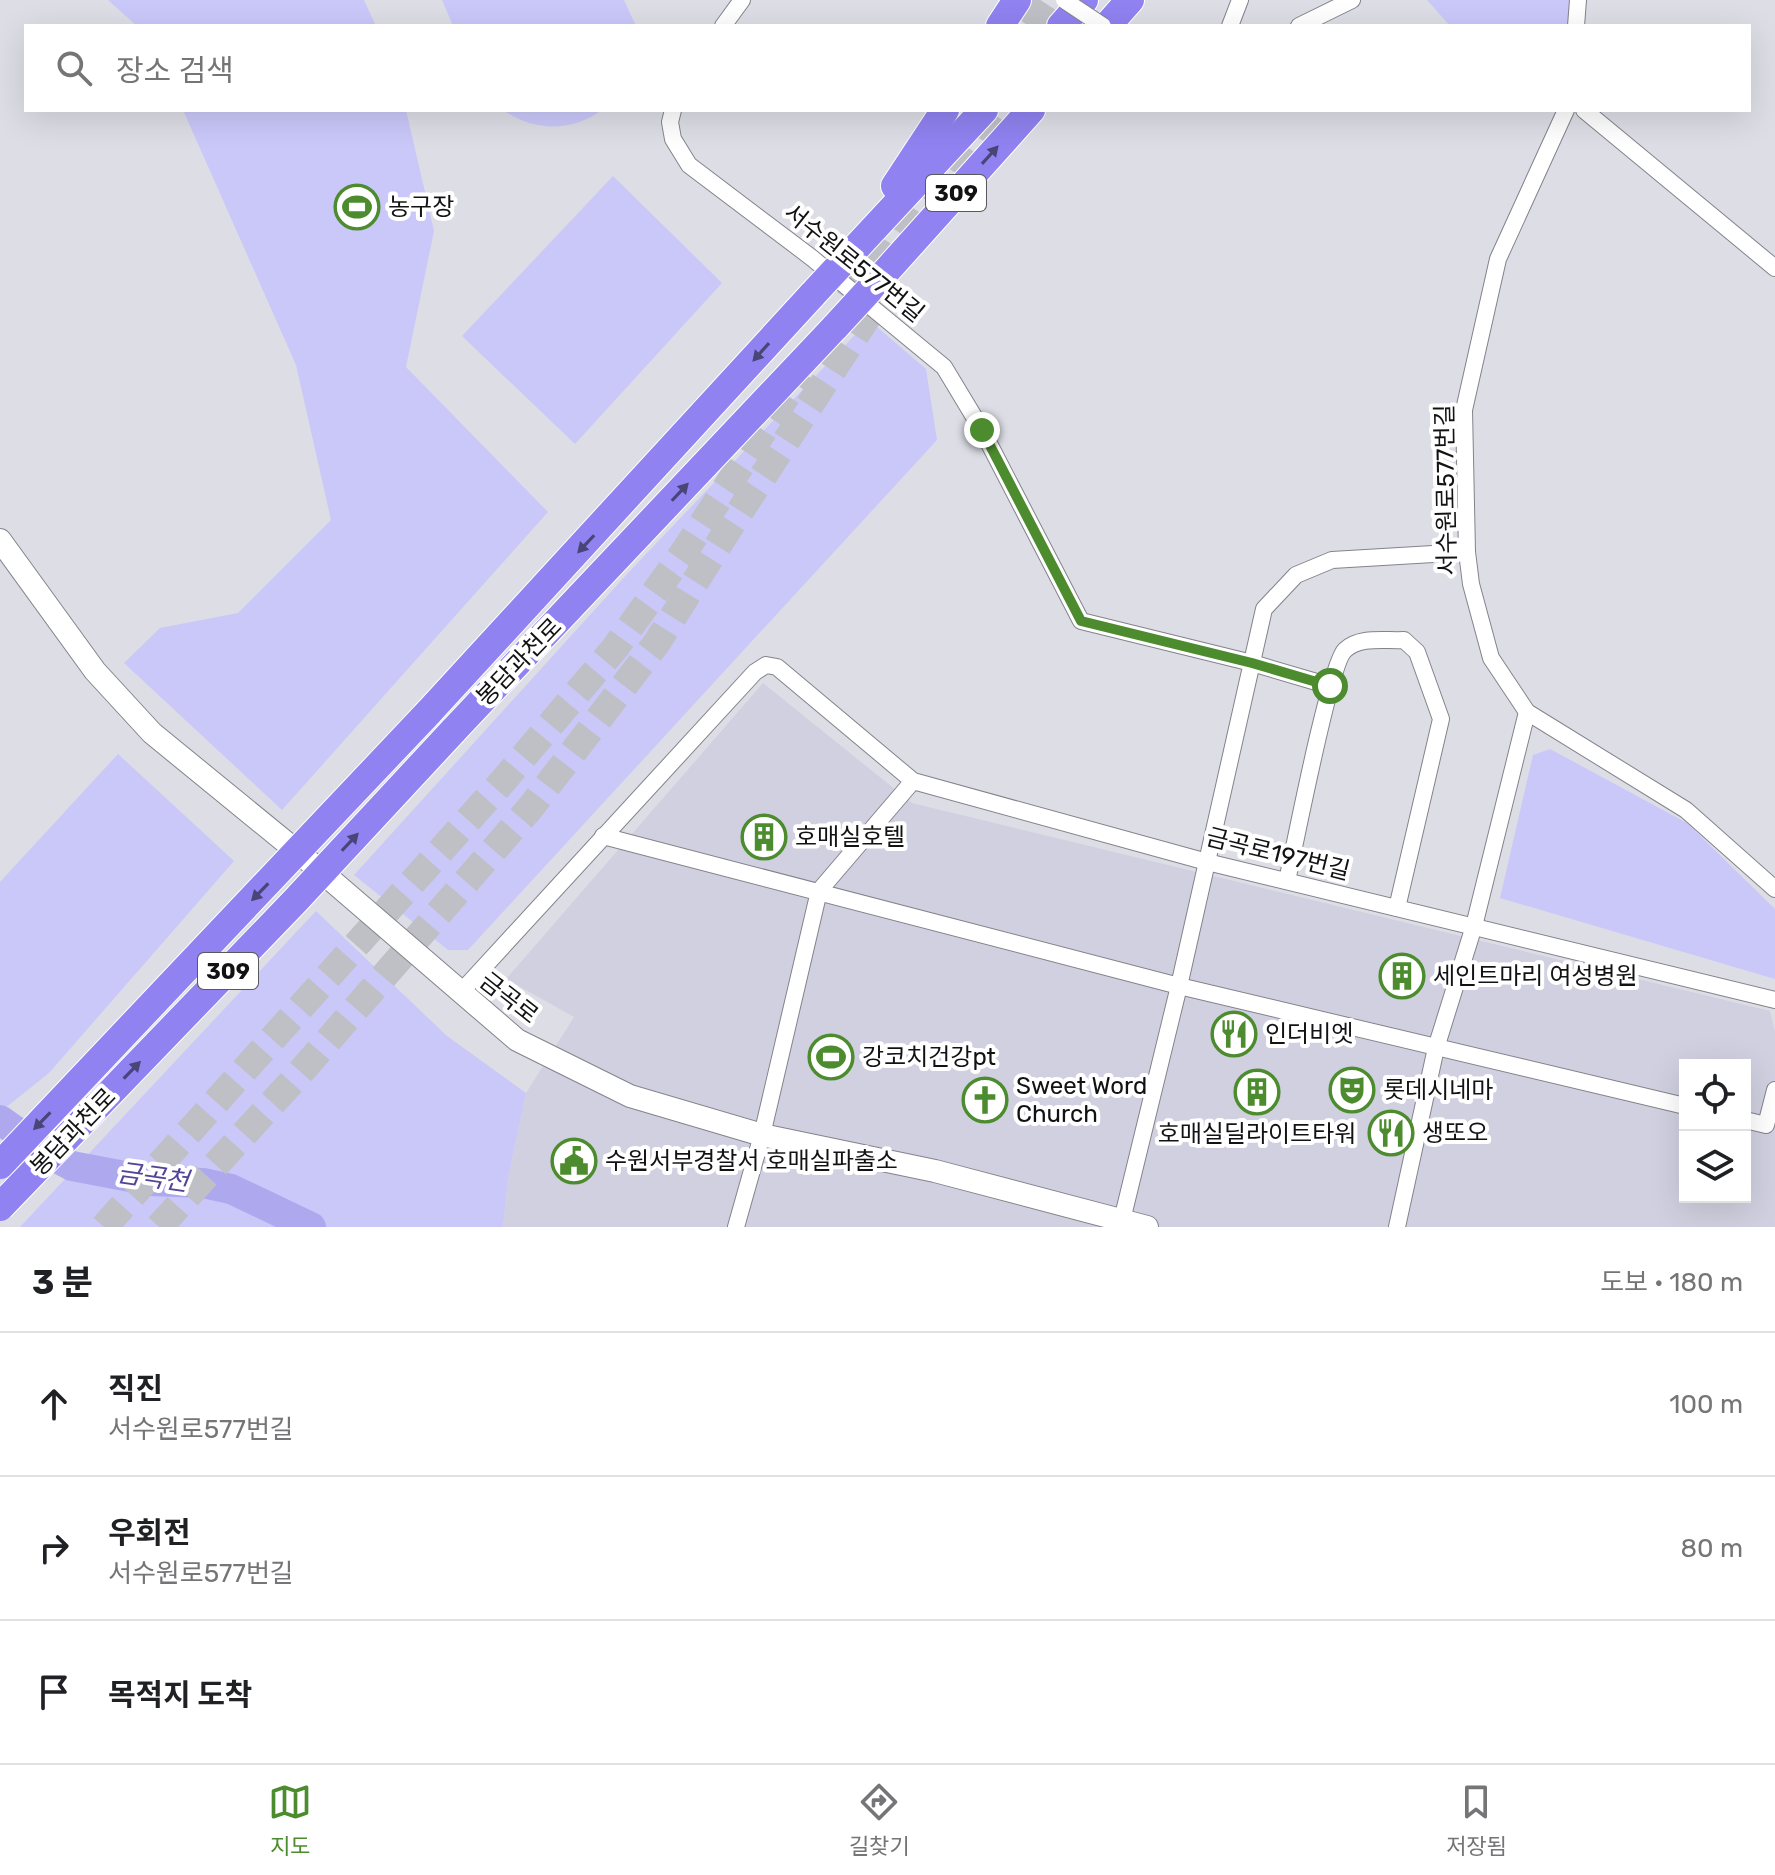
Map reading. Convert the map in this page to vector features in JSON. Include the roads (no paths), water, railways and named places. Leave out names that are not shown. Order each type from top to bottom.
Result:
[{"type":"highway","points":[[1001,24],[1017,0]]},
{"type":"highway","points":[[1063,24],[1084,0]]},
{"type":"highway","points":[[1107,24],[1130,0]]},
{"type":"highway","points":[[848,256],[944,112]]},
{"type":"highway","name":"봉담과천로","points":[[0,1165],[428,713],[982,112]]},
{"type":"highway","name":"봉담과천로","points":[[0,1207],[296,900],[836,326],[1029,112]]},
{"type":"main road","name":"금곡로","points":[[0,540],[95,671],[152,733],[316,867],[517,1040],[630,1096],[762,1135],[935,1171],[1122,1224],[1147,1227]]},
{"type":"street","points":[[724,24],[742,0]]},
{"type":"street","points":[[1064,0],[1102,24]]},
{"type":"street","points":[[1231,24],[1240,0]]},
{"type":"street","points":[[1303,24],[1352,0]]},
{"type":"street","points":[[1576,24],[1578,0]]},
{"type":"street","name":"서수원로577번길","points":[[672,112],[670,122],[673,139],[689,165],[812,258],[944,367],[982,430],[1081,621],[1252,663],[1330,686]]},
{"type":"street","name":"서수원로577번길","points":[[1565,112],[1498,259],[1464,410],[1467,552],[1471,584],[1491,658],[1527,712],[1686,810],[1775,889]]},
{"type":"street","points":[[1586,112],[1775,268]]},
{"type":"street","points":[[1122,1224],[1264,609],[1296,575],[1332,560],[1467,552]]},
{"type":"street","points":[[1287,881],[1330,686],[1342,652],[1360,641],[1404,640],[1417,652],[1441,719],[1397,908]]},
{"type":"street","points":[[460,993],[755,672],[766,665],[777,667],[913,781],[819,891],[762,1135],[736,1227]]},
{"type":"street","points":[[1397,1227],[1436,1048],[1474,926],[1527,712]]},
{"type":"street","name":"금곡로197번길","points":[[913,781],[1207,862],[1775,1000]]},
{"type":"street","points":[[603,836],[1179,986],[1679,1105]]},
{"type":"street","points":[[1751,1121],[1766,1125],[1775,1090]]},
{"type":"waterway","name":"금곡천","points":[[0,1120],[44,1151],[72,1166],[151,1181],[203,1183],[231,1189],[311,1227]]},
{"type":"tunnel","points":[[1030,24],[1046,0]]},
{"type":"tunnel","points":[[960,176],[1003,112]]},
{"type":"tunnel","points":[[849,300],[925,184]]},
{"type":"tunnel","points":[[159,1227],[299,1074],[531,807],[656,644],[889,284]]},
{"type":"tunnel","points":[[104,1227],[503,781],[615,648],[684,552],[802,372]]},
{"type":"place","name":"농구장","points":[[357,207]]},
{"type":"place","name":"호매실호텔","points":[[764,837]]},
{"type":"place","name":"세인트마리 여성병원","points":[[1402,976]]},
{"type":"place","name":"인더비엣","points":[[1234,1034]]},
{"type":"place","name":"강코치건강pt","points":[[831,1057]]},
{"type":"place","name":"롯데시네마","points":[[1352,1090]]},
{"type":"place","name":"호매실딜라이트타워","points":[[1257,1092]]},
{"type":"place","name":"Sweet Word Church","points":[[985,1100]]},
{"type":"place","name":"생또오","points":[[1391,1133]]},
{"type":"place","name":"수원서부경찰서 호매실파출소","points":[[574,1161]]}]
